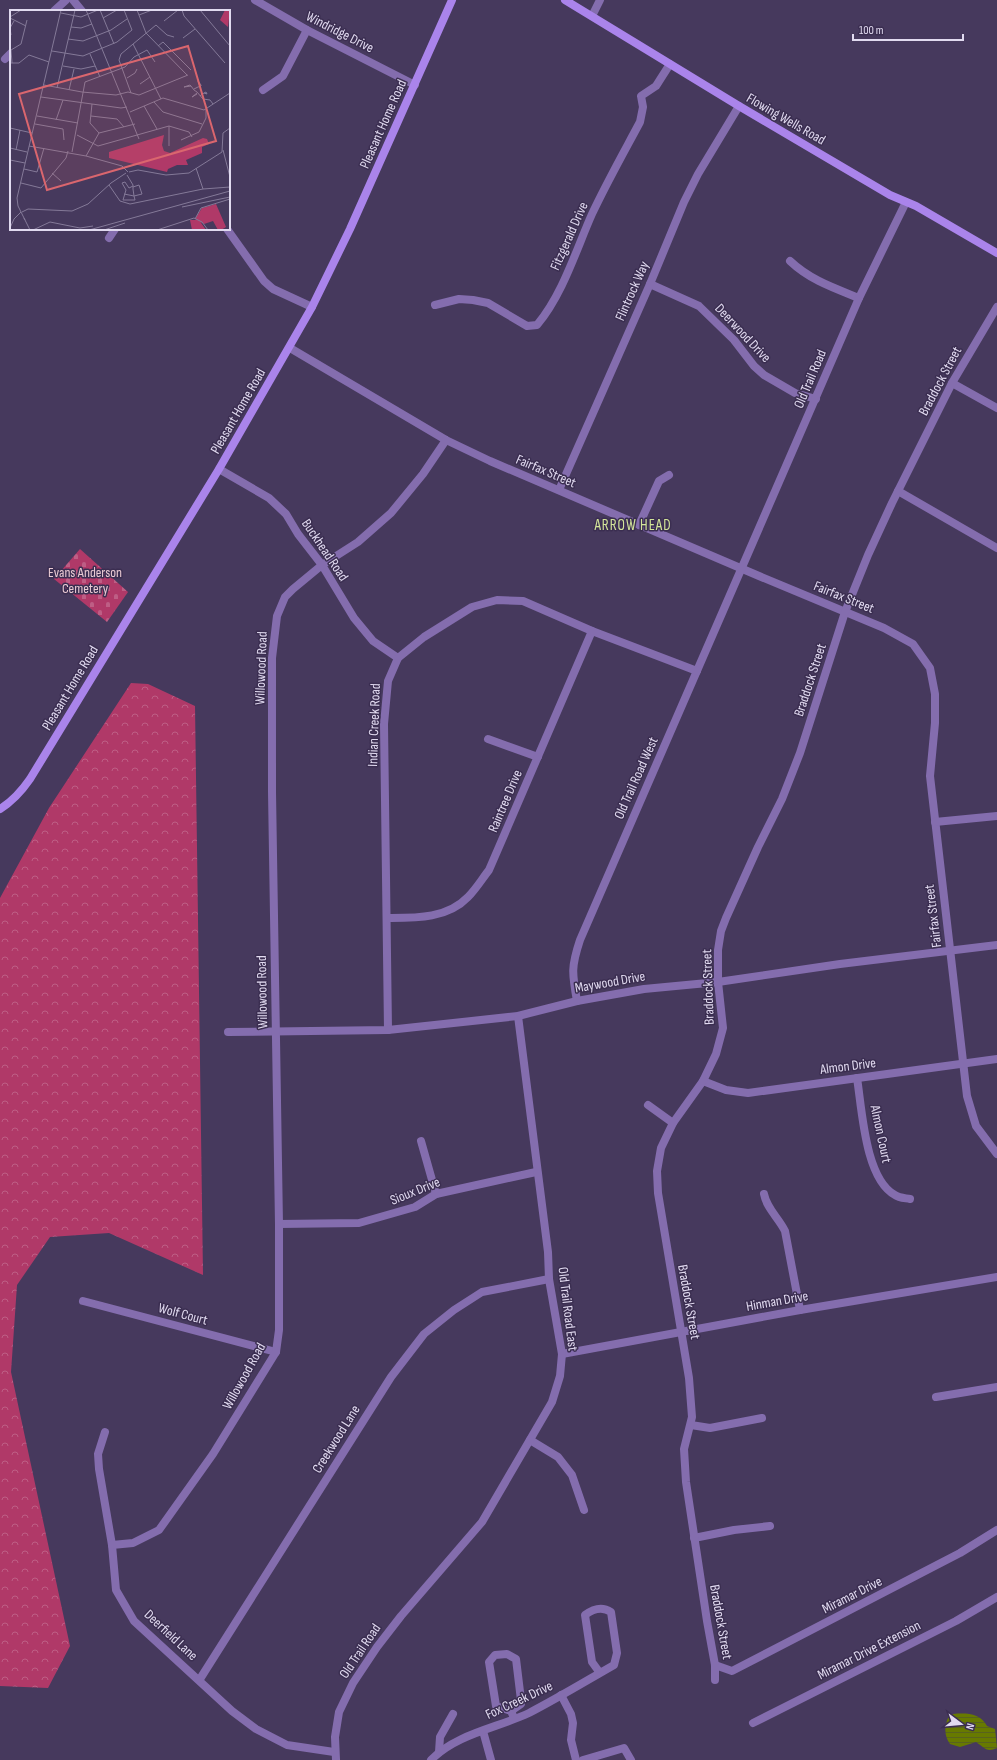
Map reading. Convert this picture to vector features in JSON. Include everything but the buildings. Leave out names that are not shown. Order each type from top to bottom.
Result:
[{"type":"street","points":[[55,10],[66,0]]},
{"type":"street","points":[[73,0],[81,10]]},
{"type":"street","name":"Windridge Drive","points":[[255,0],[307,30],[415,85]]},
{"type":"street","name":"Pleasant Home Road","points":[[0,809],[12,802],[30,779],[219,469],[290,348],[312,307],[415,85],[452,0]]},
{"type":"street","name":"Flowing Wells Road","points":[[565,0],[890,195],[906,202],[997,253]]},
{"type":"street","points":[[592,16],[600,0]]},
{"type":"street","points":[[263,90],[283,76],[307,30]]},
{"type":"street","name":"Fitzgerald Drive","points":[[435,306],[459,300],[473,300],[488,303],[527,326],[537,325],[545,315],[554,299],[593,212],[640,122],[643,107],[641,96],[656,86],[670,64]]},
{"type":"street","name":"Flintrock Way","points":[[559,490],[650,284],[684,202],[698,174],[740,106]]},
{"type":"street","name":"Old Trail Road","points":[[742,569],[858,298],[906,202]]},
{"type":"street","points":[[110,238],[114,230]]},
{"type":"street","points":[[229,230],[264,281],[273,289],[312,307]]},
{"type":"street","points":[[790,261],[802,272],[815,280],[858,298]]},
{"type":"street","name":"Deerwood Drive","points":[[650,284],[699,306],[734,340],[754,366],[764,375],[795,393],[816,399]]},
{"type":"street","name":"Braddock Street","points":[[715,1680],[716,1665],[686,1482],[684,1449],[692,1417],[689,1378],[658,1193],[657,1171],[661,1148],[674,1123],[703,1081],[716,1054],[723,1028],[718,982],[718,950],[721,931],[758,847],[782,800],[800,753],[845,612],[898,491],[952,382],[997,307]]},
{"type":"street","name":"Fairfax Street","points":[[290,348],[446,440],[742,569],[884,628],[913,644],[930,668],[935,694],[930,776],[967,1096],[976,1126],[997,1154]]},
{"type":"street","points":[[952,382],[997,408]]},
{"type":"street","name":"Willowood Road","points":[[112,1545],[133,1543],[159,1530],[213,1454],[276,1352],[279,1330],[279,1224],[272,658],[277,616],[285,597],[322,565],[358,542],[391,513],[423,474],[446,440]]},
{"type":"street","name":"Buckhead Road","points":[[219,469],[269,498],[286,514],[298,534],[322,565],[354,618],[374,641],[398,658]]},
{"type":"street","points":[[639,524],[658,481],[669,475]]},
{"type":"street","points":[[898,491],[997,548]]},
{"type":"street","name":"Old Trail Road West","points":[[577,1001],[573,978],[573,962],[580,940],[742,569]]},
{"type":"street","name":"Indian Creek Road","points":[[388,1030],[384,724],[388,681],[398,658],[424,637],[472,607],[497,600],[523,601],[592,631],[697,671]]},
{"type":"street","name":"Raintree Drive","points":[[387,918],[417,918],[444,913],[467,898],[489,870],[592,631]]},
{"type":"street","points":[[488,739],[538,757]]},
{"type":"street","points":[[936,822],[997,816]]},
{"type":"street","name":"Maywood Drive","points":[[228,1032],[388,1030],[518,1016],[577,1001],[644,989],[718,982],[840,964],[997,945]]},
{"type":"street","name":"Old Trail Road East","points":[[438,1572],[482,1522],[552,1402],[560,1376],[562,1354],[550,1279],[536,1172],[518,1016]]},
{"type":"street","name":"Almon Drive","points":[[703,1081],[726,1090],[748,1093],[997,1059]]},
{"type":"street","name":"Almon Court","points":[[857,1078],[868,1148],[876,1173],[889,1191],[896,1196],[910,1199]]},
{"type":"street","points":[[648,1105],[674,1123]]},
{"type":"street","points":[[421,1141],[436,1194]]},
{"type":"street","name":"Sioux Drive","points":[[279,1224],[359,1223],[415,1207],[436,1194],[536,1172]]},
{"type":"street","points":[[764,1194],[766,1205],[781,1223],[785,1231],[800,1310]]},
{"type":"street","name":"Hinman Drive","points":[[562,1354],[800,1310],[997,1278]]},
{"type":"street","name":"Creekwood Lane","points":[[200,1679],[391,1377],[424,1334],[454,1310],[482,1292],[550,1279]]},
{"type":"street","name":"Wolf Court","points":[[83,1301],[276,1352]]},
{"type":"street","points":[[936,1397],[997,1387]]},
{"type":"street","points":[[691,1425],[710,1428],[762,1418]]},
{"type":"street","name":"Deerfield Lane","points":[[105,1432],[98,1454],[98,1461],[112,1545],[116,1590],[134,1621],[200,1679],[232,1710],[256,1729],[287,1745],[335,1756]]},
{"type":"street","points":[[530,1440],[558,1457],[572,1475],[584,1510]]},
{"type":"street","points":[[694,1538],[734,1530],[770,1526]]},
{"type":"street","name":"Miramar Drive","points":[[716,1665],[732,1671],[960,1553],[997,1530]]},
{"type":"street","name":"Old Trail Road","points":[[335,1756],[339,1712],[353,1683],[377,1647],[438,1572]]},
{"type":"street","name":"Miramar Drive Extension","points":[[753,1723],[956,1621],[997,1598]]},
{"type":"street","name":"Fox Creek Drive","points":[[431,1760],[439,1752],[512,1715],[561,1695],[600,1673],[614,1665],[617,1653],[611,1612],[606,1608],[591,1610],[585,1615],[592,1662],[600,1673]]},
{"type":"street","points":[[507,1654],[516,1659],[521,1700],[520,1704],[512,1715],[496,1706],[489,1662],[496,1655],[507,1654]]},
{"type":"street","points":[[561,1695],[571,1714],[573,1723],[571,1740],[576,1760]]},
{"type":"street","points":[[439,1752],[440,1737],[453,1714]]},
{"type":"street","points":[[483,1731],[491,1760]]},
{"type":"street","points":[[583,1760],[624,1748],[631,1760]]},
{"type":"green space","name":"Evans Anderson Cemetery","points":[[80,549],[128,592],[107,622],[54,579]]},
{"type":"green space","points":[[131,683],[148,684],[195,706],[203,1275],[109,1233],[50,1237],[17,1285],[11,1372],[70,1646],[48,1688],[0,1686],[0,898],[49,808]]},
{"type":"shaded area","points":[[953,1714],[968,1714],[981,1718],[987,1726],[995,1729],[997,1748],[988,1750],[976,1742],[960,1747],[950,1744],[946,1734],[946,1727],[947,1719]]},
{"type":"district","name":"ARROW HEAD","points":[[633,525]]}]
